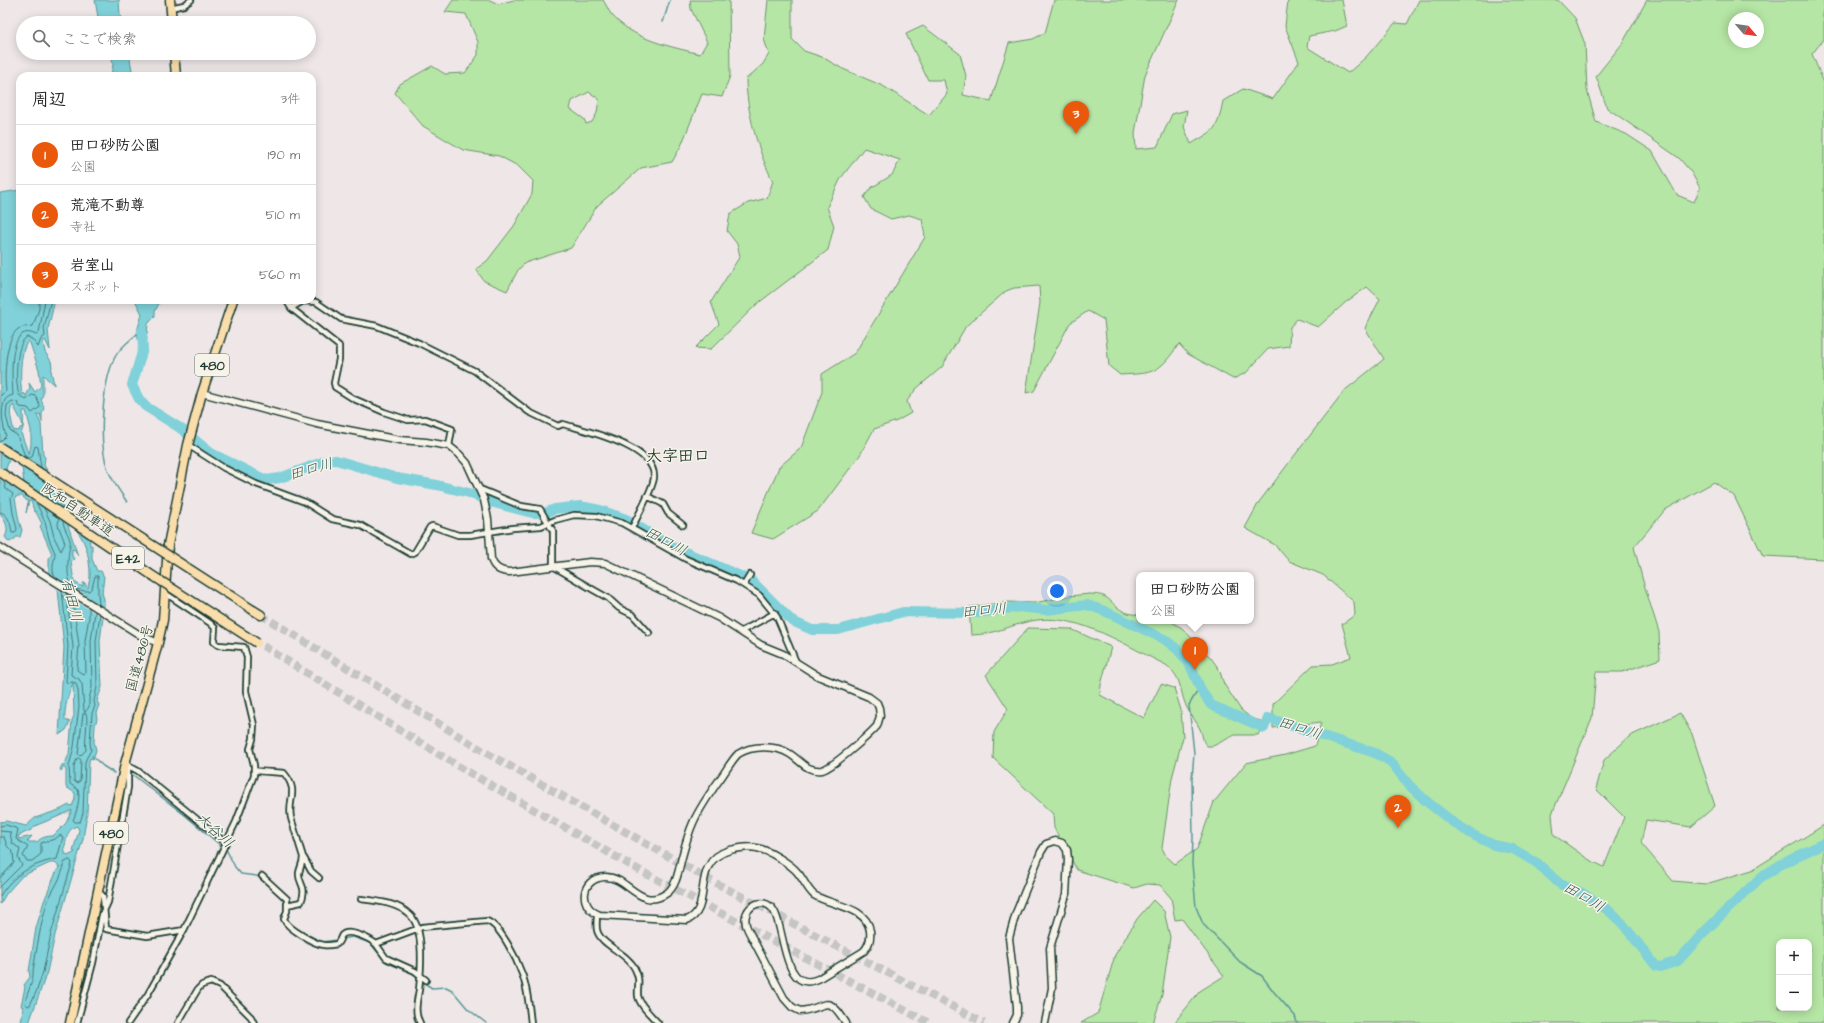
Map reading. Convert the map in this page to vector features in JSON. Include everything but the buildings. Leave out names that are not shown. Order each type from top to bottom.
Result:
[{"type":"highway","points":[[170,4],[171,16]]},
{"type":"highway","points":[[175,60],[176,72]]},
{"type":"highway","name":"国道480号","points":[[70,1023],[126,764],[158,644],[165,593],[168,545],[189,443],[202,393],[232,304]]},
{"type":"highway","name":"阪和自動車道","points":[[0,447],[261,615]]},
{"type":"highway","name":"阪和自動車道","points":[[0,472],[150,574],[260,644]]},
{"type":"street","points":[[170,4],[184,4],[191,0]]},
{"type":"street","points":[[316,302],[341,319],[392,331],[439,352],[475,371],[530,412],[558,426],[562,424],[612,439],[644,456],[653,468],[655,478],[632,528]]},
{"type":"street","points":[[288,304],[291,308],[339,346],[339,359],[334,383],[335,387],[354,399],[384,412],[408,420],[425,419],[452,429],[449,446]]},
{"type":"street","points":[[291,308],[298,304]]},
{"type":"street","points":[[202,393],[317,424],[400,440],[449,446],[460,454],[467,463],[481,492],[487,509],[492,563],[501,571],[510,572],[590,562],[605,563],[713,615],[742,631],[761,644],[832,683],[872,698],[877,703],[880,713],[880,720],[876,726],[832,765],[822,770],[807,768],[791,755],[779,749],[757,748],[742,751],[733,760],[696,816],[690,829],[672,890],[662,896],[647,899],[613,878],[605,876],[597,878],[588,885],[585,894],[588,906],[597,914],[609,917],[687,920],[696,915],[699,910],[703,881],[709,866],[714,860],[726,852],[736,849],[752,847],[762,849],[792,867],[813,894],[858,913],[867,922],[870,938],[864,951],[818,979],[809,981],[799,978],[791,970],[778,920],[772,908],[763,903],[753,905],[748,909],[744,919],[784,998],[790,1005],[798,1010],[803,1010],[822,1004],[830,1005],[839,1012],[846,1023]]},
{"type":"street","points":[[189,443],[224,468],[256,484],[305,502],[332,519],[360,525],[411,554],[415,552],[431,526],[458,535],[470,535],[513,528],[541,526],[547,521],[567,516],[582,515],[614,521],[632,528],[686,559],[745,584],[759,595],[775,614],[796,662]]},
{"type":"street","points":[[481,492],[521,506],[541,510],[553,536],[553,566]]},
{"type":"street","points":[[647,496],[663,504],[668,513],[683,525]]},
{"type":"street","points":[[0,547],[140,635],[158,644]]},
{"type":"street","points":[[553,566],[608,598],[616,606],[633,616],[649,633]]},
{"type":"street","points":[[745,584],[750,576]]},
{"type":"street","points":[[128,1023],[148,994],[184,930],[236,822],[254,770],[250,749],[253,739],[254,725],[246,691],[247,658],[244,647],[218,645],[214,642],[215,628],[210,623],[165,593]]},
{"type":"street","points":[[742,631],[775,614]]},
{"type":"street","points":[[126,764],[138,771],[226,843]]},
{"type":"street","points":[[77,1023],[94,963],[102,918],[108,902],[128,787],[126,764]]},
{"type":"street","points":[[254,770],[262,773],[284,773],[288,778],[293,791],[291,816],[303,857],[311,871],[319,878]]},
{"type":"street","points":[[1013,1023],[1017,1015],[1017,1007],[1009,948],[1011,929],[1040,852],[1046,844],[1055,841],[1064,845],[1068,852],[1068,878],[1064,903],[1053,934],[1050,948],[1052,988],[1045,1023]]},
{"type":"street","points":[[287,905],[301,902],[303,898],[304,888],[299,874],[303,857]]},
{"type":"street","points":[[262,876],[285,896],[287,905],[284,919],[285,923],[293,930],[318,944],[327,945],[337,944],[341,936],[347,934],[357,934],[376,944],[386,958],[421,974],[426,980]]},
{"type":"street","points":[[99,892],[103,896],[106,929],[147,936],[184,930]]},
{"type":"street","points":[[361,898],[381,901],[403,909],[414,920],[420,939],[421,974],[416,1011],[420,1023]]},
{"type":"street","points":[[597,914],[598,932],[603,939],[630,961],[635,968],[640,984],[638,994],[639,999],[658,1023]]},
{"type":"street","points":[[376,944],[428,926],[487,921],[493,923],[502,934],[523,974],[531,1023]]},
{"type":"street","points":[[178,1023],[198,989],[202,985],[211,982],[220,986],[251,1017],[254,1023]]},
{"type":"green space","points":[[453,0],[490,0],[498,4],[514,0],[603,0],[611,14],[630,30],[652,41],[700,54],[707,42],[691,9],[690,0],[729,0],[730,76],[722,97],[702,94],[681,146],[672,162],[641,168],[597,206],[571,248],[525,263],[518,270],[507,291],[484,281],[476,269],[487,261],[514,226],[532,194],[533,181],[518,166],[499,156],[463,150],[423,126],[395,93],[400,84],[432,66],[445,74],[465,73],[478,55],[478,42],[466,14],[445,12]],"holes":[[[589,92],[599,99],[597,113],[592,122],[586,124],[584,119],[570,109],[572,101]]]},
{"type":"green space","points":[[768,0],[792,0],[792,39],[804,51],[822,57],[843,69],[883,86],[929,115],[947,94],[944,80],[928,80],[906,34],[923,26],[960,54],[966,76],[963,95],[991,101],[1009,43],[1033,39],[1045,33],[1054,0],[1179,0],[1145,75],[1135,133],[1136,149],[1157,147],[1172,114],[1187,110],[1184,127],[1191,144],[1211,132],[1217,124],[1223,101],[1243,89],[1273,99],[1299,62],[1285,26],[1288,0],[1342,0],[1347,26],[1335,31],[1309,36],[1307,47],[1348,73],[1366,57],[1395,23],[1407,24],[1419,0],[1558,0],[1575,18],[1585,44],[1587,90],[1596,122],[1626,134],[1652,151],[1677,195],[1694,202],[1700,188],[1691,172],[1679,158],[1607,108],[1596,76],[1622,44],[1647,0],[1824,0],[1822,13],[1824,21],[1824,39],[1812,54],[1824,83],[1824,559],[1763,556],[1734,496],[1714,482],[1665,510],[1634,547],[1659,632],[1660,659],[1622,672],[1596,672],[1592,718],[1552,814],[1554,835],[1588,859],[1604,867],[1624,817],[1596,789],[1604,760],[1630,736],[1680,713],[1692,734],[1715,806],[1691,827],[1646,820],[1641,843],[1673,881],[1706,884],[1752,870],[1824,825],[1824,1023],[1174,1023],[1200,991],[1224,976],[1182,919],[1175,920],[1171,898],[1160,885],[1147,884],[1134,888],[1077,870],[1054,828],[1053,814],[993,758],[994,732],[1008,709],[986,675],[1028,628],[1071,629],[1111,647],[1101,685],[1100,695],[1144,718],[1161,684],[1174,688],[1181,710],[1183,737],[1172,778],[1162,848],[1166,856],[1175,864],[1197,849],[1214,802],[1246,763],[1285,755],[1315,746],[1321,722],[1273,728],[1273,704],[1313,665],[1332,664],[1351,657],[1342,624],[1355,615],[1354,602],[1323,575],[1289,561],[1275,545],[1245,528],[1259,502],[1344,391],[1384,359],[1365,328],[1380,299],[1367,287],[1346,302],[1318,327],[1297,319],[1290,327],[1289,346],[1268,349],[1246,373],[1233,379],[1188,354],[1179,344],[1166,361],[1155,370],[1141,374],[1120,375],[1109,366],[1104,320],[1088,311],[1070,323],[1034,391],[1026,393],[1040,303],[1039,286],[1014,288],[1006,291],[966,326],[942,367],[916,389],[907,401],[911,413],[897,421],[874,429],[860,455],[818,511],[773,539],[751,533],[779,467],[801,448],[822,392],[822,374],[855,353],[925,237],[922,219],[909,215],[891,219],[871,209],[864,197],[871,188],[892,175],[900,160],[864,148],[841,178],[827,207],[834,226],[828,250],[757,304],[711,349],[695,348],[719,324],[711,302],[740,256],[737,244],[727,231],[730,214],[748,203],[767,198],[773,181],[754,132],[748,104],[746,79],[763,64],[769,54],[764,39]]},
{"type":"green space","points":[[1096,594],[1106,597],[1123,611],[1136,614],[1136,624],[1175,624],[1182,628],[1211,658],[1219,669],[1224,684],[1241,710],[1251,718],[1264,722],[1258,735],[1235,735],[1213,746],[1207,746],[1204,742],[1199,726],[1184,702],[1178,680],[1166,665],[1120,641],[1087,627],[1053,619],[1037,620],[988,633],[971,635],[969,607],[1008,602],[1034,603],[1069,596]]},
{"type":"green space","points":[[1153,900],[1164,911],[1170,937],[1162,995],[1153,1023],[1081,1023],[1098,1013],[1115,955],[1137,919]]},
{"type":"water","points":[[95,0],[119,0],[120,16],[98,16]]},
{"type":"water","points":[[112,60],[130,60],[132,72],[112,72]]},
{"type":"water","name":"有田川","points":[[16,191],[16,304],[54,304],[48,329],[50,350],[45,340],[43,342],[45,352],[51,361],[51,371],[54,385],[43,375],[43,395],[41,398],[44,408],[42,413],[42,422],[40,414],[37,415],[41,424],[43,455],[45,457],[44,465],[48,472],[49,484],[61,505],[89,534],[90,546],[92,545],[92,559],[97,571],[101,571],[104,577],[102,593],[104,599],[104,610],[100,641],[102,687],[97,701],[99,705],[96,713],[97,719],[95,725],[94,742],[96,750],[93,759],[90,758],[89,762],[87,813],[83,839],[55,935],[47,972],[29,1023],[21,1023],[23,1007],[21,1006],[25,987],[24,985],[30,977],[29,971],[36,928],[44,901],[57,870],[59,869],[58,867],[60,867],[55,863],[50,863],[22,876],[6,894],[0,904],[0,822],[6,821],[26,826],[35,818],[69,805],[72,806],[75,799],[75,793],[66,787],[66,770],[64,767],[61,771],[60,769],[62,765],[65,764],[69,754],[72,720],[74,716],[73,683],[65,711],[65,720],[70,722],[66,730],[59,735],[64,647],[58,590],[49,575],[49,558],[52,554],[40,526],[42,524],[34,511],[31,501],[29,501],[26,513],[28,502],[22,496],[15,498],[22,530],[20,537],[16,537],[14,540],[9,542],[5,537],[7,531],[6,525],[0,513],[0,193]],"holes":[[[28,341],[39,370],[41,386],[35,392],[29,383],[30,388],[26,396],[24,393],[22,395],[21,375],[23,352]],[[13,405],[22,422],[23,427],[20,428],[19,431],[13,430],[10,411]],[[23,411],[26,411],[31,430],[29,455],[21,433],[23,425]],[[8,445],[22,466],[24,484],[17,488],[10,486],[6,469],[10,456]],[[67,522],[78,532],[85,546],[90,569],[88,588],[85,583],[83,583],[83,587],[74,582],[71,562],[74,559],[72,556],[72,549],[75,550],[78,556]],[[72,810],[66,823],[53,836],[43,838],[37,842],[27,842],[32,836],[19,839],[18,836],[31,830],[37,825]],[[77,826],[79,830],[73,851],[75,852],[70,855],[65,854],[65,851],[63,850],[68,834]]]},
{"type":"water","points":[[137,304],[159,304],[155,311],[155,316],[148,324],[147,334],[145,334],[147,338],[146,345],[138,340],[137,336],[142,314]]},
{"type":"pier","points":[[0,468],[10,481],[11,485],[17,486],[91,533],[91,540],[0,479]]},
{"type":"pier","points":[[47,571],[106,608],[106,620],[55,588],[47,576]]},
{"type":"waterway","points":[[663,22],[670,0]]},
{"type":"waterway","name":"田口川","points":[[142,331],[143,349],[132,385],[139,399],[145,406],[180,428],[211,453],[266,480],[280,478],[325,461],[336,460],[397,478],[437,485],[469,493],[494,503],[532,513],[545,513],[555,509],[580,506],[600,510],[626,519],[667,544],[752,581],[792,621],[812,630],[838,630],[903,612],[977,613],[1019,607],[1046,610],[1087,605],[1102,610],[1164,639],[1177,649],[1189,663],[1202,692],[1211,705],[1264,728],[1268,718],[1375,753],[1391,762],[1409,785],[1426,801],[1454,823],[1475,836],[1494,845],[1513,849],[1537,863],[1560,884],[1582,893],[1608,910],[1622,923],[1656,966],[1660,967],[1678,961],[1702,934],[1760,878],[1780,865],[1824,843]]},
{"type":"waterway","points":[[127,502],[114,483],[108,470],[105,459],[102,430],[104,399],[110,370],[114,359],[127,342],[137,334]]},
{"type":"waterway","points":[[1200,687],[1189,705],[1194,753],[1192,779],[1192,864],[1196,907],[1203,924],[1240,962],[1262,976],[1295,1016],[1297,1023]]},
{"type":"waterway","name":"大谷川","points":[[92,756],[114,773]]},
{"type":"waterway","name":"大谷川","points":[[133,775],[186,816],[227,851],[235,867],[241,874],[257,876],[277,893]]},
{"type":"waterway","name":"大谷川","points":[[283,898],[285,912]]},
{"type":"waterway","name":"大谷川","points":[[295,928],[322,942],[337,940]]},
{"type":"waterway","name":"大谷川","points":[[341,939],[353,937],[370,943],[386,962],[411,972],[418,978]]},
{"type":"waterway","name":"大谷川","points":[[421,981],[432,988],[446,987],[452,990],[468,1009],[486,1023]]},
{"type":"tunnel","points":[[261,615],[485,752],[710,880],[984,1023]]},
{"type":"tunnel","points":[[263,646],[458,766],[639,870],[929,1023]]},
{"type":"place","name":"岩室山","points":[[1076,134]]},
{"type":"place","name":"田口砂防公園","points":[[1195,670]]},
{"type":"place","name":"荒滝不動尊","points":[[1398,828]]},
{"type":"district","name":"大字田口","points":[[678,455]]}]
